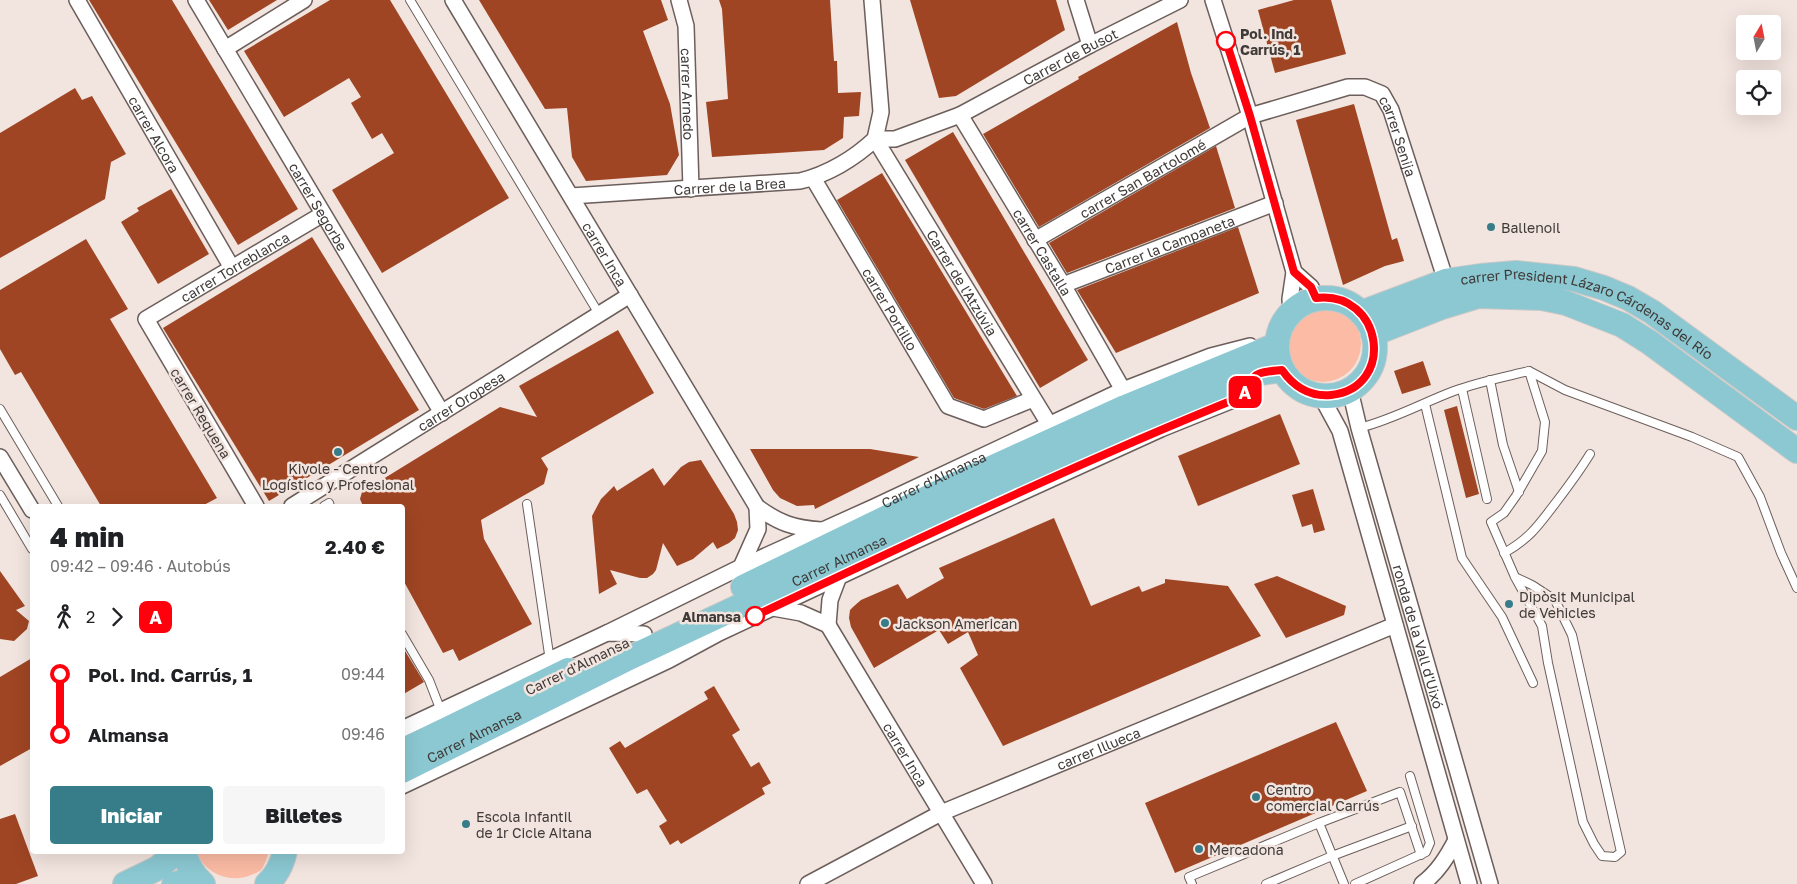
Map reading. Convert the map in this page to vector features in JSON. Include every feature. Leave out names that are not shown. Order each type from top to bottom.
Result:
[{"type":"main road","name":"carrer President Lázaro Cárdenas del Río","points":[[1361,313],[1446,280],[1516,273],[1574,279],[1628,298],[1652,312],[1797,418]]},
{"type":"main road","name":"carrer President Lázaro Cárdenas del Río","points":[[1373,334],[1442,307],[1478,296],[1542,298],[1566,303],[1622,325],[1649,342],[1797,451]]},
{"type":"main road","points":[[1316,298],[1330,298],[1345,302],[1361,313],[1373,334],[1375,350],[1367,374],[1350,390],[1341,394],[1322,396],[1311,394],[1297,387],[1282,370],[1272,347],[1284,320],[1291,312],[1316,298]]},
{"type":"main road","name":"Carrer d'Almansa","points":[[405,750],[943,490],[1125,407],[1272,347]]},
{"type":"main road","name":"Carrer Almansa","points":[[405,770],[625,660],[1132,423],[1261,373],[1282,370]]},
{"type":"main road","points":[[125,884],[158,868],[174,854]]},
{"type":"main road","points":[[185,854],[193,874],[201,882]]},
{"type":"main road","points":[[267,884],[276,875],[284,854]]},
{"type":"main road","points":[[174,884],[201,882]]},
{"type":"street","name":"carrer Alcora","points":[[76,0],[232,268]]},
{"type":"street","name":"carrer Segorbe","points":[[196,0],[442,412]]},
{"type":"street","points":[[225,49],[304,0]]},
{"type":"street","name":"carrer Inca","points":[[453,0],[757,507]]},
{"type":"street","name":"carrer Arnedo","points":[[679,0],[686,26],[691,189]]},
{"type":"street","points":[[872,0],[881,112],[875,139],[895,139],[960,115]]},
{"type":"street","points":[[1076,0],[1090,45]]},
{"type":"street","name":"Carrer de Busot","points":[[960,115],[1090,45],[1180,0]]},
{"type":"street","points":[[1213,0],[1250,116],[1294,272],[1290,299],[1291,312]]},
{"type":"street","name":"carrer Senija","points":[[1250,116],[1348,87],[1365,87],[1382,94],[1391,110],[1446,280]]},
{"type":"street","name":"carrer Castalla","points":[[960,115],[1063,285],[1123,390]]},
{"type":"street","name":"carrer San Bartolomé","points":[[1035,240],[1250,116]]},
{"type":"street","name":"Carrer de la Brea","points":[[571,196],[786,183],[813,178],[846,161],[875,139]]},
{"type":"street","name":"Carrer de l'Atzúvia","points":[[875,139],[1049,424]]},
{"type":"street","name":"carrer Portillo","points":[[813,178],[948,406],[984,419],[1033,399]]},
{"type":"street","name":"Carrer la Campaneta","points":[[1063,285],[1275,203]]},
{"type":"street","name":"carrer Torreblanca","points":[[146,319],[323,214]]},
{"type":"street","points":[[1294,272],[1311,287],[1316,298]]},
{"type":"street","name":"carrer Oropesa","points":[[295,504],[630,295]]},
{"type":"street","name":"carrer Requena","points":[[146,319],[255,504]]},
{"type":"street","name":"Carrer d'Almansa","points":[[405,728],[550,661],[741,566],[1123,390],[1211,356],[1248,346],[1272,347]]},
{"type":"street","name":"Carrer d'Almansa","points":[[405,785],[669,660],[719,633],[839,576],[1044,481],[1161,429],[1243,396],[1253,377]]},
{"type":"street","name":"ronda de la Vall d'Uixó","points":[[1350,390],[1359,428],[1490,884]]},
{"type":"street","name":"ronda de la Vall d'Uixó","points":[[1322,396],[1340,431],[1469,884]]},
{"type":"street","points":[[0,456],[30,507]]},
{"type":"street","points":[[757,507],[775,520],[803,529],[822,530]]},
{"type":"street","points":[[741,566],[758,529],[757,507]]},
{"type":"street","points":[[773,608],[801,613],[828,625],[830,600],[839,576]]},
{"type":"street","name":"carrer Inca","points":[[828,625],[984,884]]},
{"type":"street","name":"carrer Illueca","points":[[808,884],[941,813],[1395,625]]},
{"type":"street","name":"Carrer d'Almansa","points":[[606,633],[644,634]]},
{"type":"street","name":"Carrer d'Almansa","points":[[625,660],[669,660]]},
{"type":"street","points":[[1422,884],[1431,877],[1447,858],[1456,840]]},
{"type":"lane","points":[[410,0],[599,314]]},
{"type":"lane","points":[[1515,577],[1532,585],[1555,600],[1572,635],[1621,852],[1615,857],[1602,856],[1583,822],[1548,663],[1542,626],[1515,577],[1491,522],[1504,512],[1519,492],[1542,451],[1545,422],[1529,371]]},
{"type":"lane","points":[[1359,428],[1372,425],[1462,389],[1529,371],[1565,390],[1692,437],[1738,457],[1760,497],[1781,553],[1797,588]]},
{"type":"lane","points":[[1490,380],[1503,445],[1519,492]]},
{"type":"lane","points":[[1462,389],[1487,499]]},
{"type":"lane","points":[[1425,404],[1462,558],[1502,617],[1533,684]]},
{"type":"lane","points":[[0,409],[57,504]]},
{"type":"lane","points":[[1504,553],[1523,541],[1545,518],[1590,454]]},
{"type":"lane","points":[[0,495],[30,546]]},
{"type":"lane","points":[[527,504],[550,661]]},
{"type":"lane","points":[[405,639],[432,686],[441,712]]},
{"type":"lane","points":[[1355,884],[1426,852],[1430,843],[1410,776]]},
{"type":"lane","points":[[1192,884],[1189,877],[1400,792],[1421,855]]},
{"type":"lane","points":[[1320,823],[1344,884]]},
{"type":"lane","points":[[1266,884],[1332,856],[1412,826]]},
{"type":"shaded area","points":[[1316,306],[1330,306],[1344,312],[1355,323],[1361,337],[1358,359],[1350,371],[1330,382],[1316,382],[1302,376],[1291,365],[1285,351],[1285,337],[1291,323],[1302,312]]},
{"type":"shaded area","points":[[198,854],[268,854],[260,871],[234,878],[218,875],[211,871]]},
{"type":"building","points":[[89,0],[172,0],[298,209],[238,245]]},
{"type":"building","points":[[209,0],[277,0],[228,30]]},
{"type":"building","points":[[330,0],[390,0],[509,198],[382,273],[332,190],[394,153],[382,133],[372,139],[351,103],[361,97],[349,78],[284,117],[244,51]]},
{"type":"building","points":[[479,0],[661,0],[668,20],[643,31],[670,104],[679,155],[667,175],[586,181],[572,157],[567,108],[545,109]]},
{"type":"building","points":[[719,0],[830,0],[834,61],[837,61],[838,93],[861,92],[859,116],[844,117],[843,138],[824,150],[712,157],[706,102],[728,99],[722,9]]},
{"type":"building","points":[[910,0],[1056,0],[1065,30],[956,96],[939,98]]},
{"type":"building","points":[[1294,0],[1331,0],[1346,54],[1275,73],[1258,10]]},
{"type":"building","points":[[1177,22],[1191,73],[1210,128],[1039,227],[983,134],[1079,79],[1078,77]]},
{"type":"building","points":[[75,88],[82,100],[92,96],[126,154],[111,162],[105,199],[0,258],[0,133]]},
{"type":"building","points":[[1354,104],[1392,240],[1397,238],[1404,261],[1385,266],[1343,285],[1296,120]]},
{"type":"building","points":[[953,132],[1088,360],[1040,388],[905,160]]},
{"type":"building","points":[[1216,146],[1235,208],[1067,273],[1049,243]]},
{"type":"building","points":[[882,173],[1017,396],[984,409],[954,398],[837,200]]},
{"type":"building","points":[[171,189],[209,254],[158,284],[121,222],[139,211],[137,208]]},
{"type":"building","points":[[1238,227],[1259,293],[1116,353],[1077,290]]},
{"type":"building","points":[[312,237],[419,410],[269,501],[163,328]]},
{"type":"building","points":[[86,239],[128,309],[110,319],[217,498],[206,504],[100,504],[21,372],[15,375],[0,349],[0,290]]},
{"type":"building","points":[[618,330],[654,393],[541,458],[548,469],[544,484],[481,520],[484,539],[532,624],[459,661],[453,649],[443,653],[405,583],[405,504],[362,504],[360,499],[362,492],[500,407],[537,417],[519,386]]},
{"type":"building","points":[[1423,361],[1431,385],[1402,394],[1394,371]]},
{"type":"building","points":[[1457,406],[1479,494],[1466,498],[1444,410]]},
{"type":"building","points":[[1280,414],[1300,464],[1198,506],[1178,456]]},
{"type":"building","points":[[750,449],[870,449],[919,457],[815,509],[814,505],[797,506],[780,498],[773,490]]},
{"type":"building","points":[[701,460],[734,514],[738,530],[735,538],[717,549],[713,542],[693,559],[677,566],[663,543],[656,570],[653,574],[647,578],[640,578],[610,570],[617,584],[599,594],[592,516],[601,499],[614,486],[617,491],[653,468],[664,486],[681,467],[689,462]]},
{"type":"building","points":[[1313,489],[1325,530],[1314,533],[1312,524],[1302,527],[1292,495]]},
{"type":"building","points":[[1054,518],[1091,606],[1139,586],[1142,592],[1165,583],[1165,579],[1228,586],[1261,636],[1003,746],[960,668],[978,655],[968,632],[948,644],[939,630],[874,668],[851,627],[849,618],[850,610],[861,600],[898,584],[907,599],[944,578],[939,568]]},
{"type":"building","points":[[0,571],[25,606],[16,610],[29,621],[27,629],[14,641],[0,639]]},
{"type":"building","points":[[1277,576],[1346,606],[1344,615],[1286,638],[1254,584]]},
{"type":"building","points":[[405,651],[424,682],[405,693]]},
{"type":"building","points":[[30,659],[30,749],[0,766],[0,677]]},
{"type":"building","points":[[714,686],[740,730],[732,735],[751,767],[759,762],[771,783],[762,788],[765,794],[681,844],[678,840],[670,845],[659,826],[667,821],[647,789],[637,794],[609,748],[620,741],[625,748],[708,699],[704,692]]},
{"type":"building","name":"Centro comercial Carrús","points":[[1336,722],[1367,791],[1175,873],[1145,803]]},
{"type":"building","points":[[15,814],[38,876],[16,884],[0,884],[0,819]]},
{"type":"bus line","name":"A","points":[[755,616],[1044,481],[1161,429],[1243,396],[1253,377],[1261,373],[1282,370],[1297,387],[1311,394],[1322,396],[1341,394],[1350,390],[1367,374],[1375,350],[1375,341],[1371,328],[1365,318],[1353,306],[1345,302],[1325,297],[1316,298],[1311,287],[1294,272],[1250,116],[1226,41]]},
{"type":"place","name":"Pol. Ind. Carrús, 1","points":[[1226,41]]},
{"type":"place","name":"Ballenoil","points":[[1491,227]]},
{"type":"place","name":"Kivole - Centro Logístico y Profesional","points":[[338,452]]},
{"type":"place","name":"Dipòsit Municipal de Vehicles","points":[[1509,604]]},
{"type":"place","name":"Almansa","points":[[755,616]]},
{"type":"place","name":"Jackson American","points":[[885,623]]},
{"type":"place","name":"Centro comercial Carrús","points":[[1256,797]]},
{"type":"place","name":"Escola Infantil de 1r Cicle Aitana","points":[[466,824]]},
{"type":"place","name":"Mercadona","points":[[1199,849]]}]
